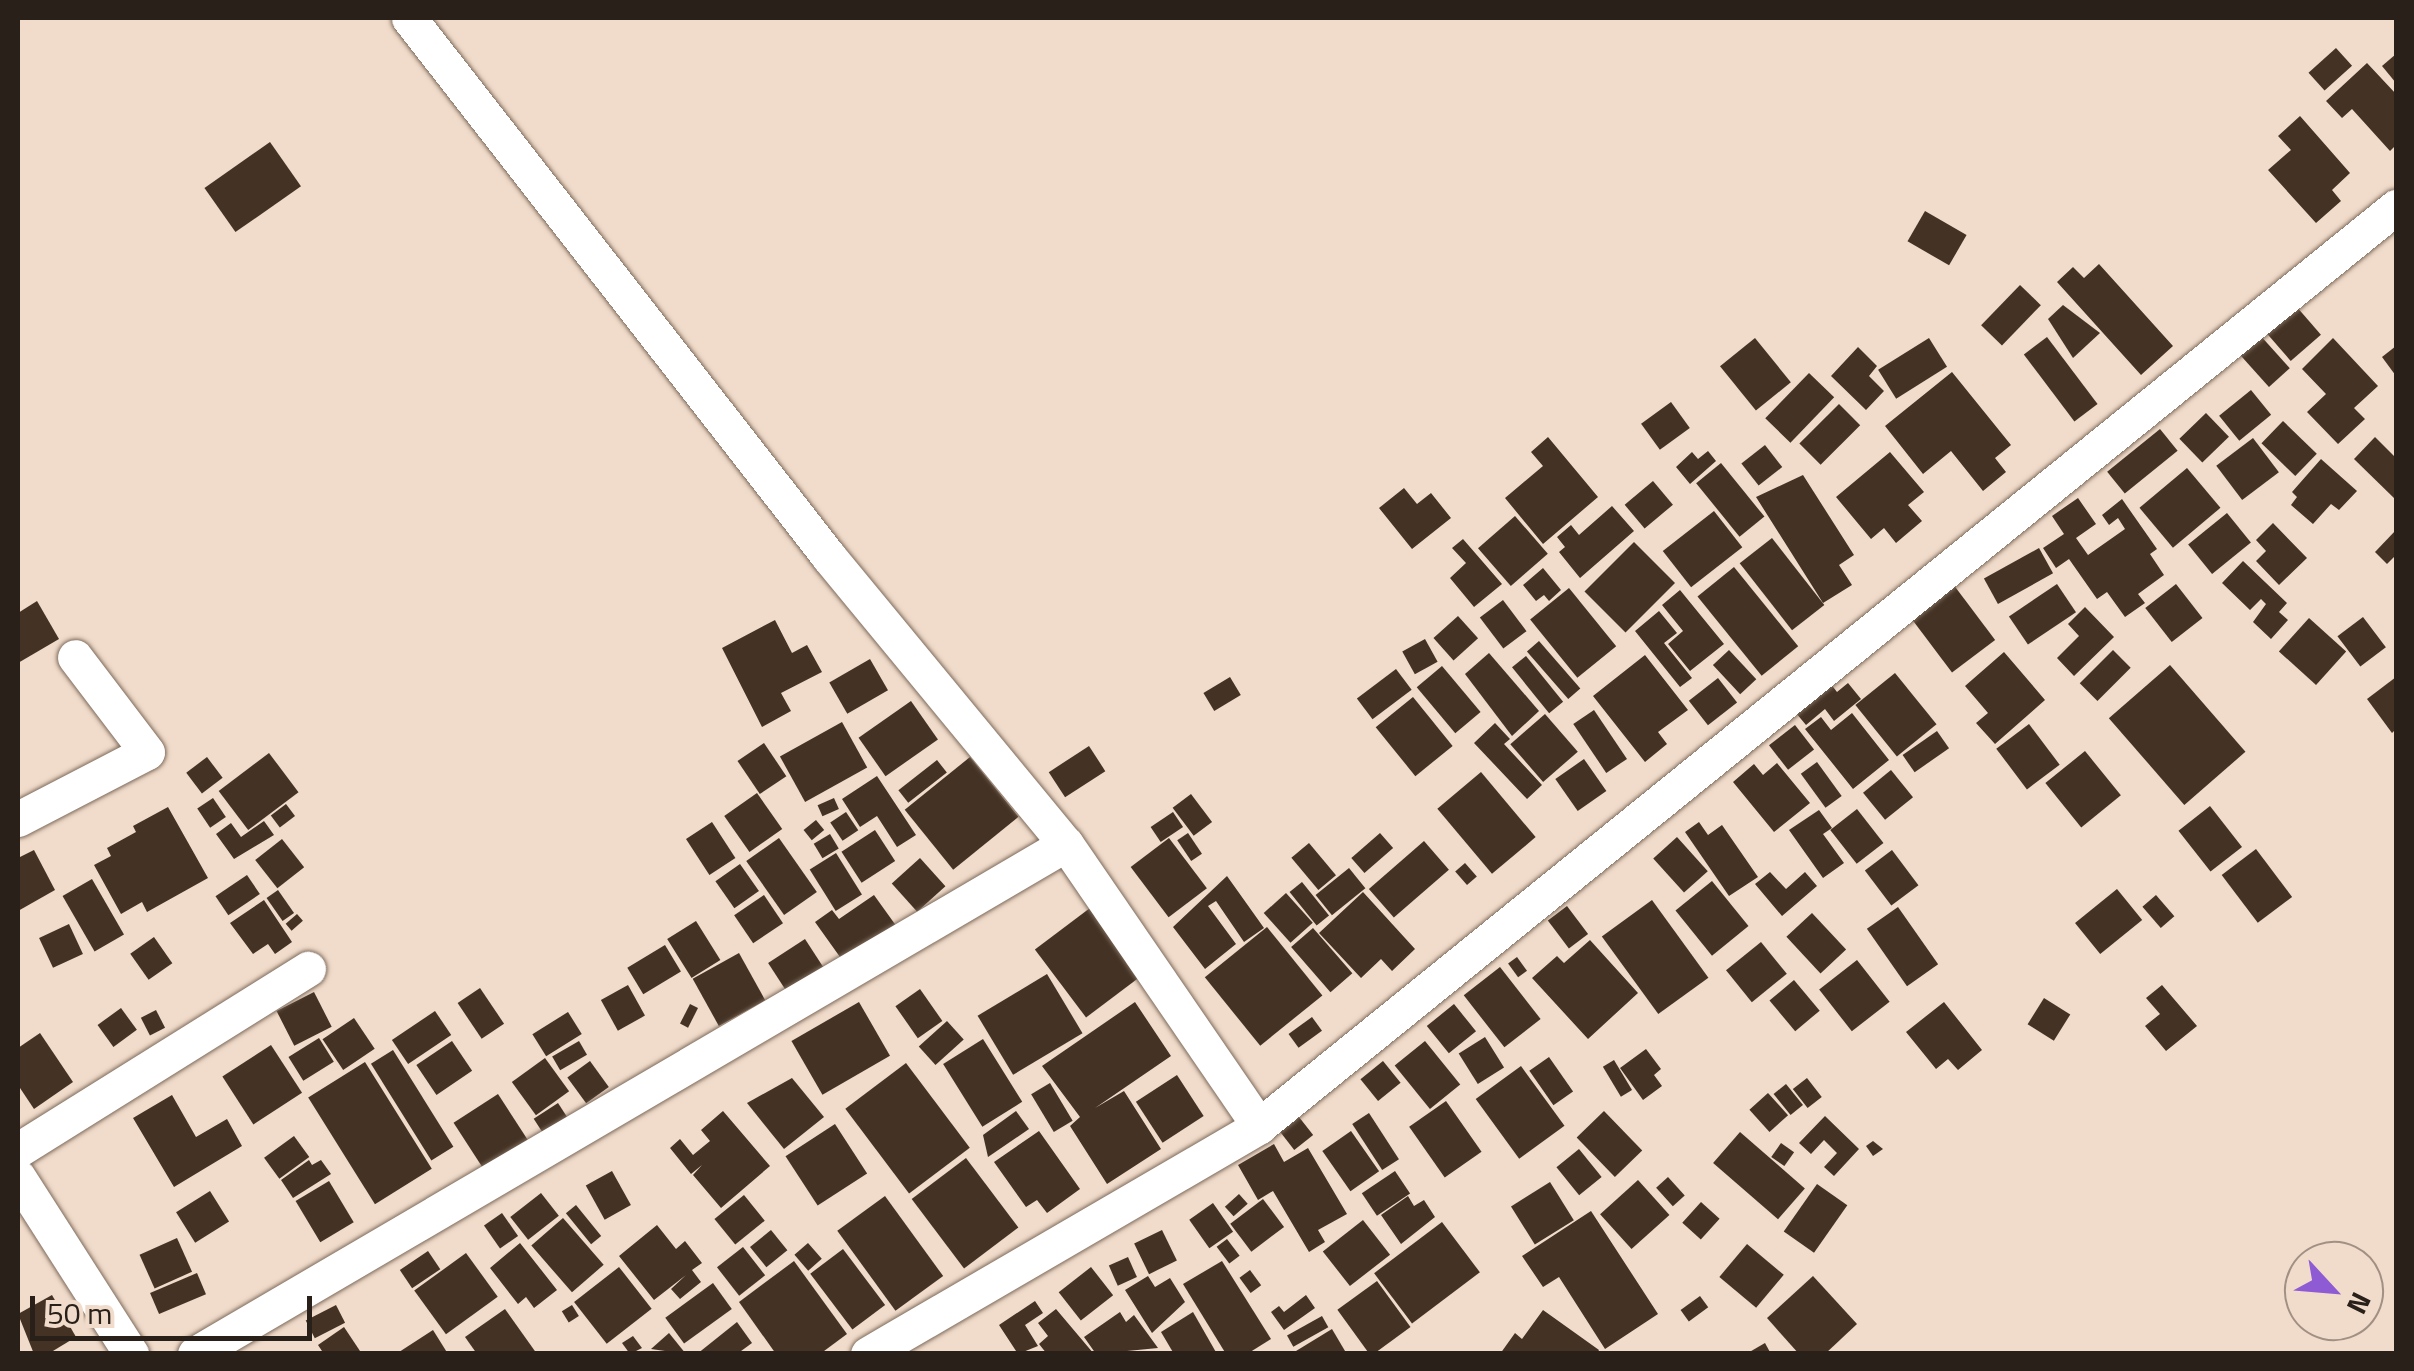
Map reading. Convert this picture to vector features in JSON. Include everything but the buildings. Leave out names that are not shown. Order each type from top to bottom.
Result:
[{"type":"street","points":[[409,18],[829,557],[1066,844],[1259,1126]]},
{"type":"street","points":[[868,1354],[1259,1126],[2396,207]]},
{"type":"street","points":[[18,818],[147,752],[76,657]]},
{"type":"street","points":[[194,1354],[1066,844]]},
{"type":"street","points":[[18,1150],[308,968]]},
{"type":"street","points":[[18,1177],[131,1354]]}]
